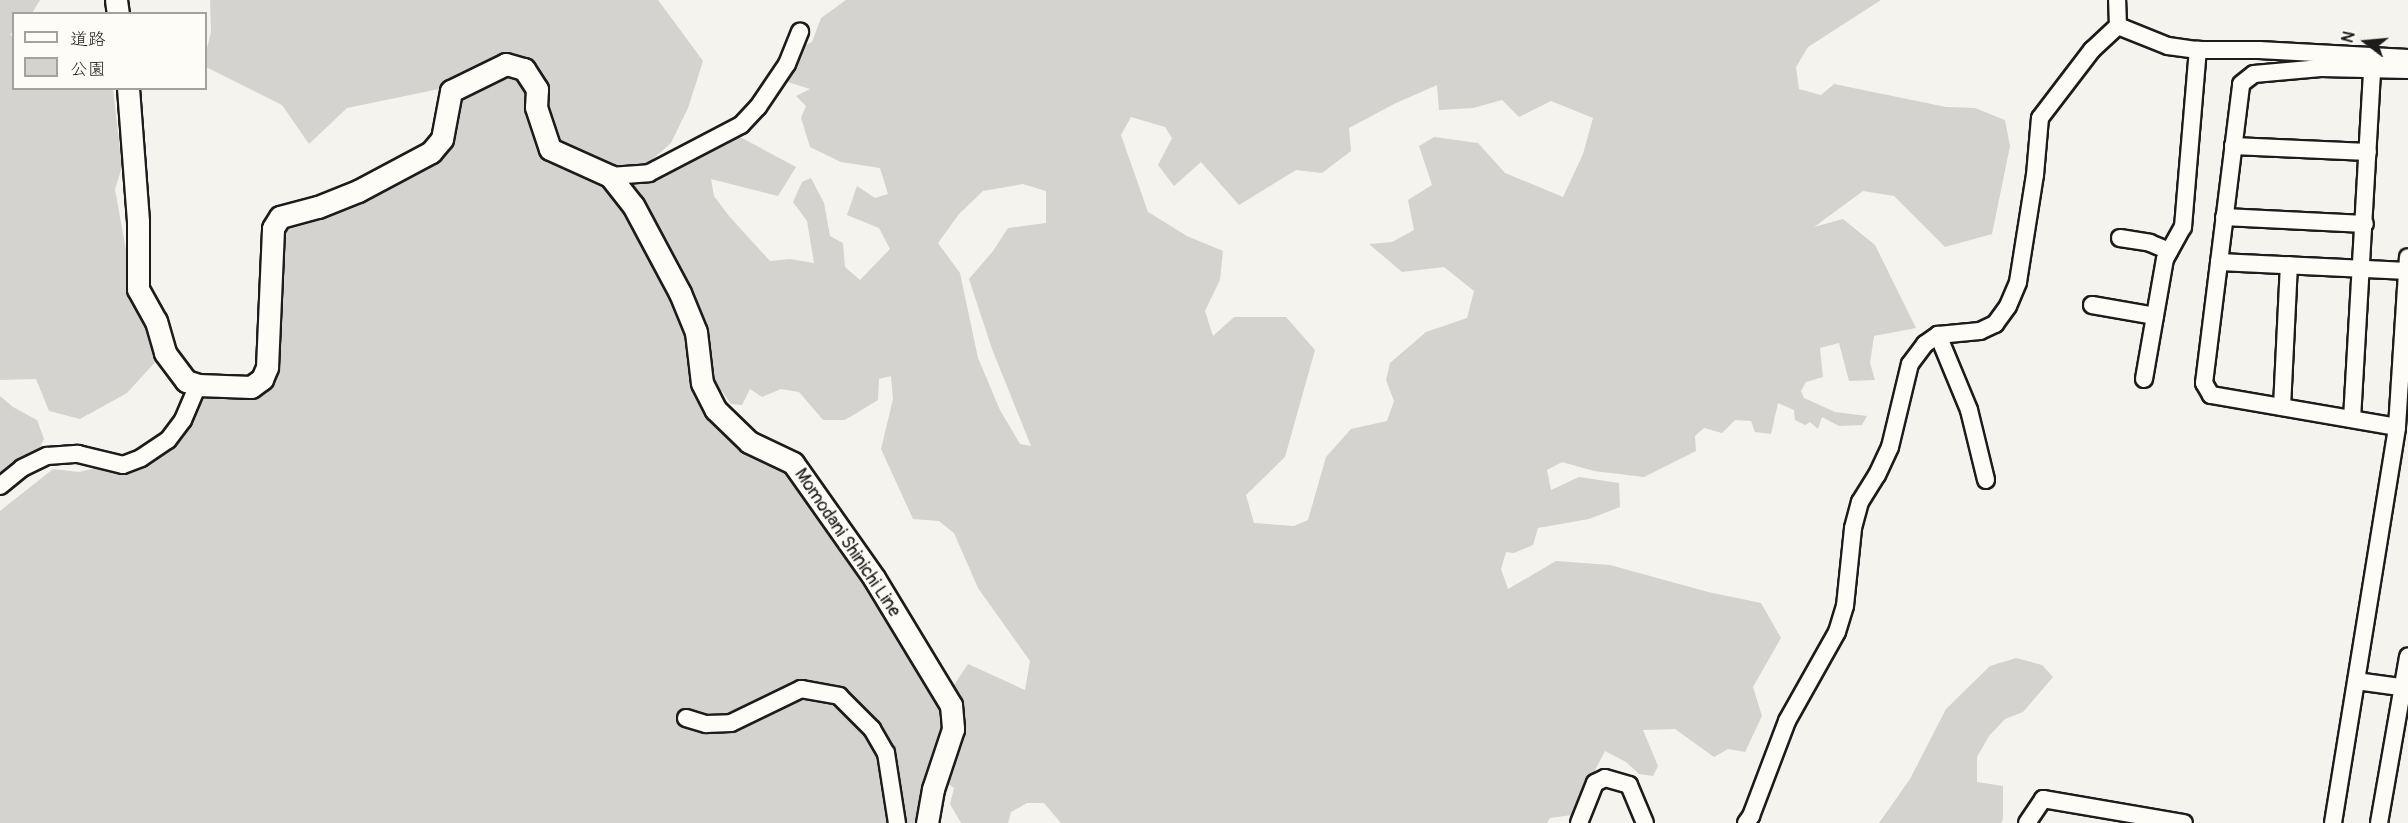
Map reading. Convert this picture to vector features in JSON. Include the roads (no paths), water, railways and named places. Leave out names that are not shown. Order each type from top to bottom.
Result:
[{"type":"main road","name":"Momodani Shinichi Line","points":[[198,385],[251,387],[262,379],[267,367],[273,228],[280,217],[318,207],[358,191],[431,152],[442,139],[451,91],[506,64],[524,69],[537,89],[536,107],[550,149],[610,176],[633,205],[680,293],[696,332],[702,383],[716,410],[749,442],[793,463],[874,578],[951,705],[953,729],[933,789],[927,823]]},
{"type":"main road","points":[[128,90],[138,222],[138,289],[156,321],[165,352],[186,381],[198,385]]},
{"type":"street","points":[[1746,823],[1751,816],[1787,721],[1837,632],[1845,606],[1853,528],[1860,502],[1877,475],[1890,447],[1910,364],[1925,344],[1938,335],[1980,331],[1995,324],[2008,306],[2018,282],[2035,175],[2040,118],[2092,50],[2118,26],[2117,0]]},
{"type":"street","points":[[2118,26],[2168,46],[2198,50],[2259,50],[2408,58]]},
{"type":"street","points":[[610,176],[649,173],[741,125],[758,107],[787,64],[800,31]]},
{"type":"street","points":[[2144,379],[2165,259],[2183,227],[2198,50]]},
{"type":"street","points":[[2397,427],[2211,395],[2204,383],[2241,84],[2254,74],[2321,68],[2408,70]]},
{"type":"street","points":[[2352,419],[2372,70]]},
{"type":"street","points":[[2233,146],[2368,152]]},
{"type":"street","points":[[2224,217],[2364,224]]},
{"type":"street","points":[[2120,238],[2150,243],[2169,251]]},
{"type":"street","points":[[2218,262],[2362,268],[2408,266],[2397,427],[2333,823]]},
{"type":"street","points":[[2282,407],[2289,265]]},
{"type":"street","points":[[2092,305],[2155,316]]},
{"type":"street","points":[[1938,335],[1969,410],[1986,480]]},
{"type":"street","points":[[0,486],[22,468],[47,456],[78,454],[123,465],[141,458],[168,440],[183,420],[198,385]]},
{"type":"street","points":[[2379,823],[2405,688],[2408,656]]},
{"type":"street","points":[[2356,681],[2405,688]]},
{"type":"street","points":[[686,718],[706,724],[731,723],[801,689],[839,696],[872,729],[886,753],[897,823]]},
{"type":"street","points":[[1578,823],[1595,783],[1605,778],[1629,784],[1645,823]]},
{"type":"street","points":[[2027,823],[2043,800],[2184,823]]}]
